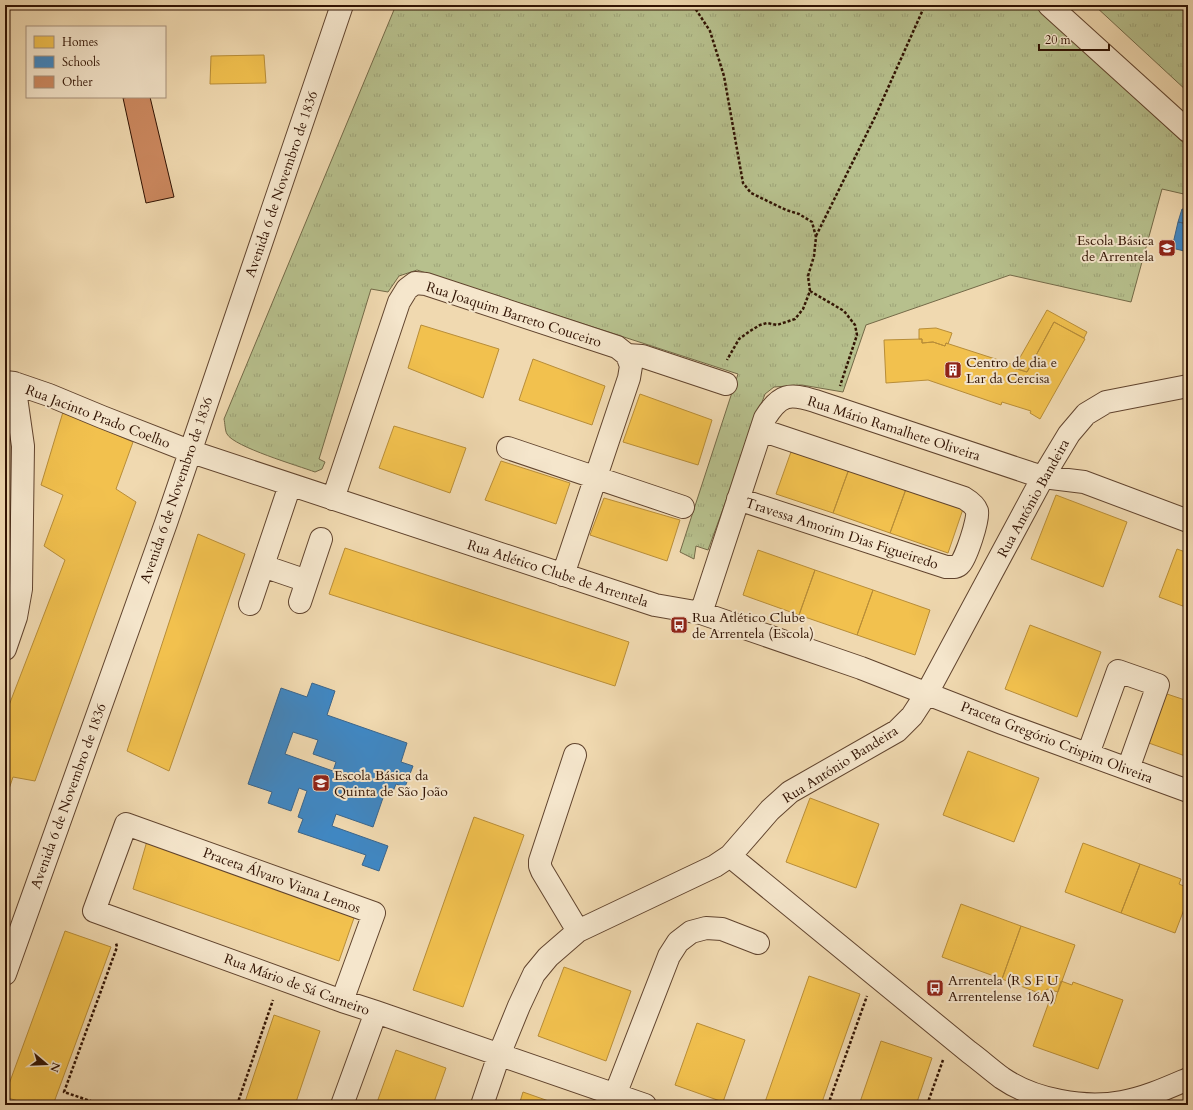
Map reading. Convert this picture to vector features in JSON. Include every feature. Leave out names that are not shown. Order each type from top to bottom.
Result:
[{"type":"street","name":"Avenida 6 de Novembro de 1836","points":[[5,974],[166,523],[189,451],[342,5]]},
{"type":"street","points":[[1049,5],[1188,131]]},
{"type":"street","name":"Rua Joaquim Barreto Couceiro","points":[[333,499],[399,302],[407,289],[416,284],[426,284],[617,347],[627,355],[642,356],[726,384]]},
{"type":"street","points":[[563,575],[629,378],[631,366],[627,355]]},
{"type":"street","name":"Rua Jacinto Prado Coelho","points":[[10,383],[49,395],[189,451]]},
{"type":"street","points":[[5,649],[16,617],[21,589],[23,446],[10,383]]},
{"type":"street","name":"Rua António Bandeira","points":[[482,1105],[499,1055],[519,1006],[534,974],[548,957],[578,931],[715,866],[730,856],[770,810],[790,792],[897,731],[912,716],[927,693],[1044,477],[1069,434],[1086,414],[1106,402],[1188,386]]},
{"type":"street","name":"Rua Mário Ramalhete Oliveira","points":[[701,613],[765,418],[771,408],[782,398],[794,396],[804,398],[1044,477],[1084,482],[1188,521]]},
{"type":"street","name":"Travessa Amorim Dias Figueiredo","points":[[738,500],[953,568],[960,565],[965,557],[977,521],[977,511],[971,503],[964,498],[761,430]]},
{"type":"street","points":[[508,448],[683,507]]},
{"type":"street","name":"Rua Atlético Clube de Arrentela","points":[[189,451],[655,605],[701,613],[861,668],[927,693]]},
{"type":"street","points":[[250,604],[290,485]]},
{"type":"street","points":[[300,602],[321,539]]},
{"type":"street","points":[[263,566],[307,581]]},
{"type":"street","points":[[1088,754],[1118,671],[1158,685],[1128,769]]},
{"type":"street","name":"Praceta Gregório Crispim Oliveira","points":[[927,693],[1002,723],[1188,791]]},
{"type":"street","points":[[575,755],[540,861],[540,866],[578,931]]},
{"type":"street","name":"Praceta Álvaro Viana Lemos","points":[[102,914],[126,824],[374,913],[342,1001]]},
{"type":"street","points":[[730,856],[951,1037],[1003,1078],[1025,1091],[1048,1102],[1089,1104],[1122,1102],[1155,1093],[1188,1079]]},
{"type":"street","name":"Rua Mário de Sá Carneiro","points":[[102,914],[342,1001],[499,1055],[606,1097],[645,1105]]},
{"type":"street","points":[[606,1097],[669,956],[678,942],[691,932],[706,928],[722,929],[758,943]]},
{"type":"street","points":[[342,1105],[376,1012]]},
{"type":"path","points":[[693,5],[710,31],[724,76],[743,183],[751,193],[786,210],[799,214],[812,222],[816,237]]},
{"type":"path","points":[[698,375],[727,360],[739,339],[760,325],[767,323],[777,325],[795,319],[803,310],[810,291],[808,276],[814,256],[816,237],[875,117],[925,5]]},
{"type":"path","points":[[810,291],[844,311],[855,325],[857,335],[834,408]]},
{"type":"path","points":[[102,914],[117,947],[64,1092],[102,1105]]},
{"type":"path","points":[[828,1105],[874,975]]},
{"type":"path","points":[[237,1105],[281,978]]},
{"type":"path","points":[[927,1105],[951,1037]]},
{"type":"green space","points":[[396,5],[1034,5],[1188,147],[1188,195],[1162,189],[1131,302],[1010,275],[866,325],[843,392],[802,385],[774,387],[765,394],[708,550],[696,546],[694,559],[680,552],[738,374],[417,270],[399,276],[388,292],[371,289],[319,459],[325,462],[322,469],[315,472],[241,445],[227,434],[224,419]]},
{"type":"green space","points":[[1094,5],[1188,5],[1188,92]]},
{"type":"building: Homes","points":[[264,55],[266,83],[210,84],[211,56]]},
{"type":"building: Homes","points":[[1047,310],[1087,332],[1084,338],[1054,322],[1027,372],[1014,368]]},
{"type":"building: Homes","name":"Centro de dia e Lar da Cercisa","points":[[1054,322],[1085,339],[1040,419],[1030,413],[1031,411],[1002,402],[1001,405],[928,380],[886,383],[884,340],[922,339],[922,343],[933,342],[945,346],[946,343],[1014,365],[1013,368],[1027,372]]},
{"type":"building: Homes","points":[[421,325],[499,349],[483,398],[408,368]]},
{"type":"building: Homes","points":[[936,328],[952,333],[948,344],[946,343],[945,346],[933,342],[922,343],[922,339],[919,339],[919,329]]},
{"type":"building: Homes","points":[[533,359],[605,386],[592,425],[519,400]]},
{"type":"building: Homes","points":[[640,394],[712,420],[698,465],[623,442]]},
{"type":"building: Homes","points":[[63,412],[133,442],[116,489],[136,502],[35,781],[13,777],[5,801],[5,713],[65,560],[44,546],[63,495],[41,485]]},
{"type":"building: Homes","points":[[394,426],[466,448],[450,493],[379,468]]},
{"type":"building: Homes","points":[[792,449],[849,469],[833,513],[776,494]]},
{"type":"building: Homes","points":[[501,461],[570,483],[556,524],[485,500]]},
{"type":"building: Homes","points":[[849,469],[906,489],[890,533],[833,513]]},
{"type":"building: Homes","points":[[906,489],[963,509],[948,553],[890,533]]},
{"type":"building: Homes","points":[[1056,495],[1127,522],[1103,587],[1031,559]]},
{"type":"building: Homes","points":[[604,498],[680,520],[667,561],[590,535]]},
{"type":"building: Homes","points":[[198,534],[245,554],[169,771],[127,751]]},
{"type":"building: Homes","points":[[345,548],[629,642],[615,686],[329,594]]},
{"type":"building: Homes","points":[[1177,549],[1188,553],[1188,608],[1159,597]]},
{"type":"building: Homes","points":[[758,550],[815,570],[799,615],[743,595]]},
{"type":"building: Homes","points":[[815,570],[873,590],[857,635],[799,615]]},
{"type":"building: Homes","points":[[873,590],[930,610],[915,655],[857,635]]},
{"type":"building: Homes","points":[[1030,625],[1101,652],[1077,717],[1005,689]]},
{"type":"building: Homes","points":[[1164,693],[1188,701],[1188,757],[1146,742]]},
{"type":"building: Homes","points":[[968,751],[1039,778],[1014,842],[943,815]]},
{"type":"building: Homes","points":[[810,798],[879,824],[856,888],[786,862]]},
{"type":"building: Homes","points":[[474,817],[524,835],[463,1007],[413,990]]},
{"type":"building: Homes","points":[[147,841],[355,915],[339,961],[133,889]]},
{"type":"building: Homes","points":[[1083,843],[1140,864],[1121,913],[1065,892]]},
{"type":"building: Homes","points":[[1140,864],[1181,879],[1179,884],[1188,888],[1188,899],[1175,933],[1121,913]]},
{"type":"building: Homes","points":[[961,904],[1021,926],[1002,979],[942,957]]},
{"type":"building: Homes","points":[[1021,926],[1075,945],[1058,992],[1047,989],[1044,995],[1002,979]]},
{"type":"building: Homes","points":[[65,931],[111,947],[53,1105],[31,1105],[5,1097],[5,1095]]},
{"type":"building: Homes","points":[[564,967],[631,991],[606,1061],[538,1036]]},
{"type":"building: Homes","points":[[809,976],[860,994],[821,1105],[764,1105]]},
{"type":"building: Homes","points":[[1061,981],[1072,985],[1073,982],[1123,1000],[1098,1069],[1033,1046],[1049,1002],[1054,1004]]},
{"type":"building: Homes","points":[[274,1015],[320,1031],[295,1105],[244,1105]]},
{"type":"building: Homes","points":[[697,1023],[745,1040],[723,1102],[675,1085]]},
{"type":"building: Homes","points":[[881,1041],[932,1058],[916,1105],[859,1105]]},
{"type":"building: Homes","points":[[396,1050],[446,1068],[433,1105],[376,1105]]},
{"type":"building: Homes","points":[[523,1092],[560,1105],[519,1105]]},
{"type":"building: Schools","points":[[1182,209],[1188,210],[1188,224],[1178,222]]},
{"type":"building: Schools","points":[[1178,222],[1188,224],[1188,252],[1172,248]]},
{"type":"building: Schools","points":[[312,683],[335,691],[327,715],[407,743],[401,762],[413,766],[405,787],[396,784],[392,794],[385,792],[373,827],[336,814],[332,826],[388,846],[379,871],[362,865],[366,855],[298,832],[303,819],[298,817],[307,791],[299,788],[291,811],[268,803],[272,792],[248,784],[281,688],[307,697]],"holes":[[[293,732],[318,740],[313,754],[336,762],[333,771],[285,754]]]},
{"type":"building: Other","points":[[123,98],[150,98],[174,197],[146,203]]},
{"type":"place","name":"Escola Básica de Arrentela","points":[[1167,248]]},
{"type":"place","name":"Centro de dia e Lar da Cercisa","points":[[953,370]]},
{"type":"place","name":"Rua Atlético Clube de Arrentela (Escola)","points":[[679,625]]},
{"type":"place","name":"Escola Básica da Quinta de São João","points":[[321,783]]},
{"type":"place","name":"Arrentela (R S F U Arrentelense 16A)","points":[[935,988]]}]
